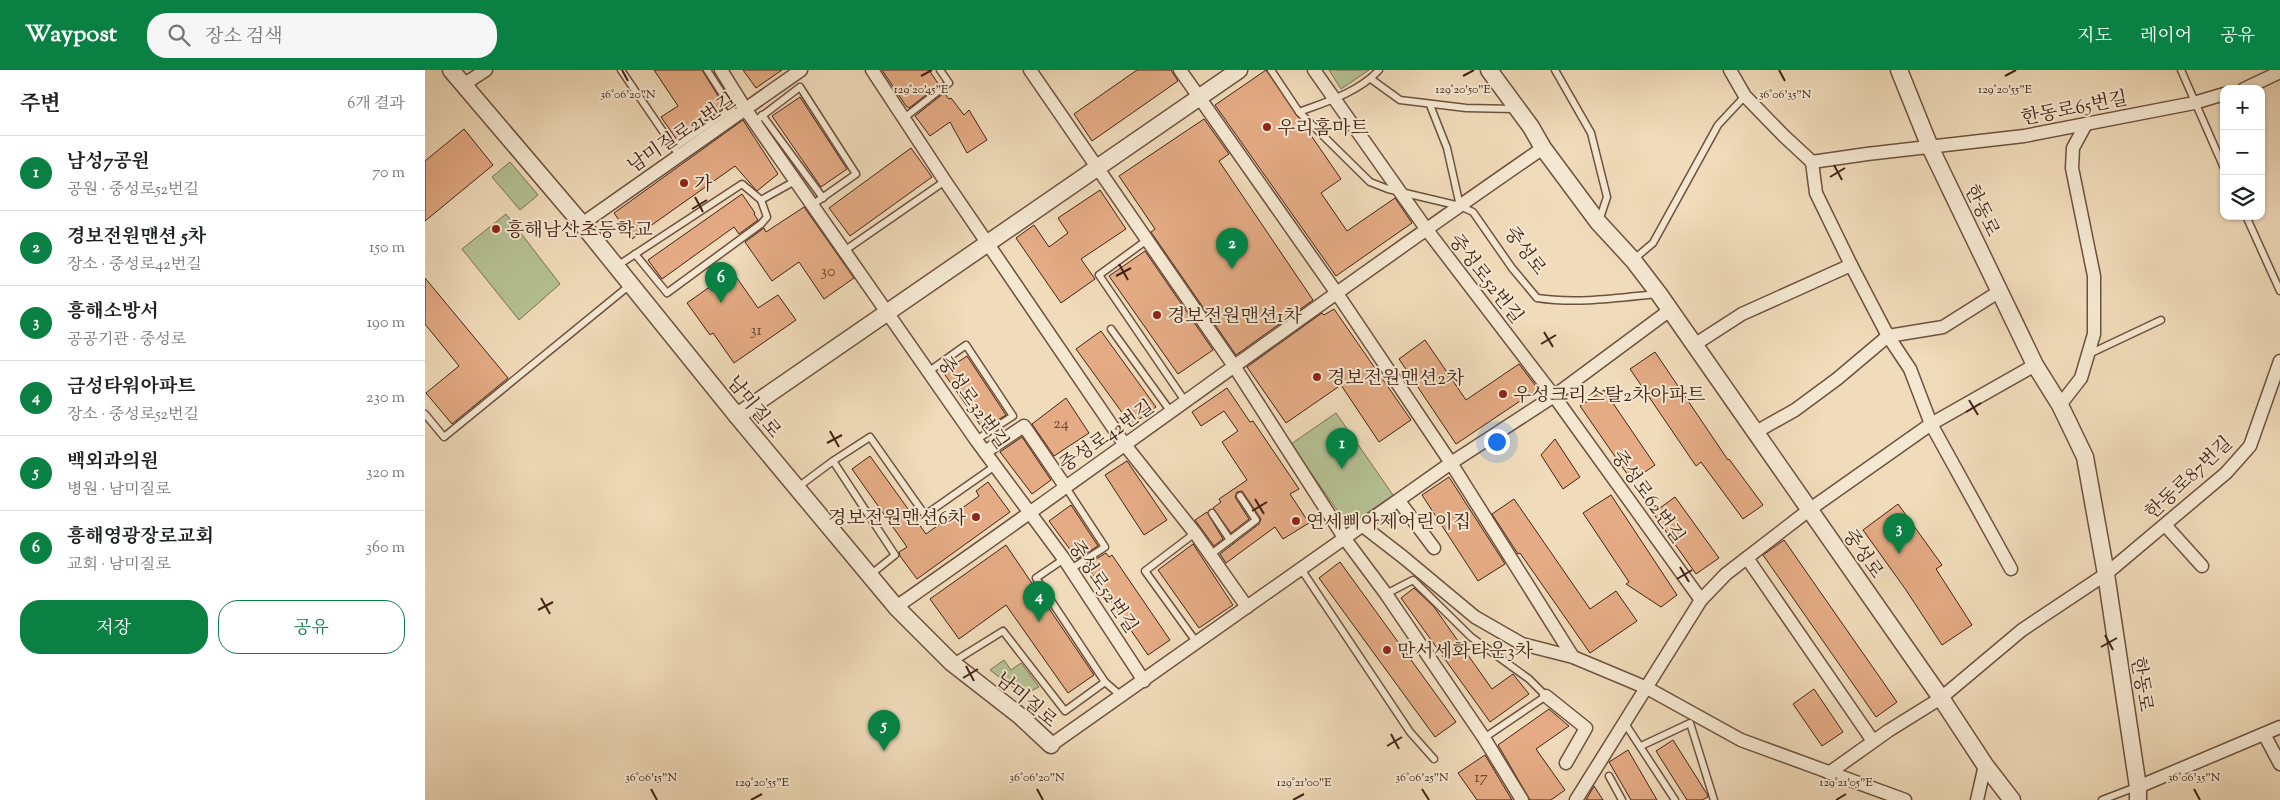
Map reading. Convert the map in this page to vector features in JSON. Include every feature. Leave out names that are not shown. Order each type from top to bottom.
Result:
[{"type":"street","name":"남미질로","points":[[451,70],[583,224],[737,416],[896,607],[952,663],[1020,716],[1051,745]]},
{"type":"street","points":[[463,85],[486,70]]},
{"type":"street","name":"중성로32번길","points":[[721,70],[746,110],[758,118],[795,181],[817,202],[844,251],[928,372],[1031,513]]},
{"type":"street","name":"남미질로21번길","points":[[583,224],[676,151],[729,116],[746,110],[801,70]]},
{"type":"street","points":[[872,70],[945,181],[1125,445],[1195,533],[1247,607]]},
{"type":"street","points":[[1029,70],[1233,366],[1345,539],[1386,594],[1484,738],[1523,800]]},
{"type":"street","points":[[1180,70],[1336,292],[1451,463],[1573,657]]},
{"type":"street","points":[[737,416],[1239,70]]},
{"type":"street","points":[[1315,70],[1401,191]]},
{"type":"street","name":"중성로","points":[[1489,70],[1543,148],[1598,222],[1633,260],[1659,294],[1941,698],[1985,765],[2012,800]]},
{"type":"street","points":[[1730,70],[1745,96],[1784,136],[1813,162],[1816,193],[1851,265],[1888,336],[1910,368],[1931,424],[2011,569]]},
{"type":"street","name":"한동로","points":[[1899,70],[1930,147],[2035,365],[2060,405],[2085,457],[2106,574],[2138,793]]},
{"type":"street","points":[[2252,85],[2280,72]]},
{"type":"street","name":"한동로65번길","points":[[1930,147],[2024,136],[2220,95]]},
{"type":"street","points":[[2060,405],[2081,378],[2094,334],[2094,276],[2072,168],[2073,148],[2086,124]]},
{"type":"street","points":[[1813,162],[1930,147]]},
{"type":"street","name":"중성로42번길","points":[[896,607],[1031,513],[1065,486],[1125,445],[1336,292],[1543,148]]},
{"type":"street","name":"중성로52번길","points":[[1401,191],[1427,230],[1554,396]]},
{"type":"street","points":[[1694,345],[1742,314],[1851,265]]},
{"type":"street","points":[[1756,432],[1795,410],[1823,390],[1888,336],[1943,327],[2001,291]]},
{"type":"street","points":[[1051,745],[1451,463],[1554,396],[1670,310]]},
{"type":"street","name":"한동로87번길","points":[[2106,574],[2226,474],[2250,446],[2280,361]]},
{"type":"street","points":[[1576,800],[1701,600],[1726,574],[1809,510],[1931,424],[2035,365]]},
{"type":"street","name":"중성로62번길","points":[[1554,396],[1701,600]]},
{"type":"street","points":[[985,452],[1024,426],[1065,486]]},
{"type":"street","points":[[1399,501],[1433,548]]},
{"type":"street","name":"중성로52번길","points":[[1031,513],[1144,681]]},
{"type":"street","points":[[2165,525],[2202,566]]},
{"type":"street","points":[[1363,526],[1475,616],[1521,644],[1573,657],[1647,688],[1741,740],[1905,800]]},
{"type":"street","points":[[1747,558],[1873,741]]},
{"type":"street","points":[[1829,773],[1873,741],[1941,698],[2022,630],[2106,574]]},
{"type":"street","points":[[1546,696],[1586,728],[1566,763]]},
{"type":"street","points":[[2138,793],[2280,727]]},
{"type":"street","points":[[2264,734],[2280,764]]},
{"type":"street","points":[[1977,800],[1985,765]]},
{"type":"lane","points":[[621,70],[676,151]]},
{"type":"lane","points":[[707,70],[732,108],[729,116]]},
{"type":"lane","points":[[904,118],[949,83],[940,70]]},
{"type":"lane","points":[[1271,70],[1299,112],[1370,182],[1388,189],[1459,206],[1447,148],[1430,105]]},
{"type":"lane","points":[[1299,112],[1335,98],[1371,78],[1379,70]]},
{"type":"lane","points":[[1555,70],[1591,133],[1607,197],[1598,222]]},
{"type":"lane","points":[[2181,70],[2220,159]]},
{"type":"lane","points":[[1371,78],[1401,100],[1430,105],[1517,109]]},
{"type":"lane","points":[[800,87],[856,174],[817,202],[758,118],[800,87]]},
{"type":"lane","points":[[1633,260],[1653,243],[1718,125],[1745,96]]},
{"type":"lane","points":[[761,200],[795,181]]},
{"type":"lane","points":[[844,251],[945,181]]},
{"type":"lane","points":[[617,266],[635,254],[742,184],[761,200],[767,218],[761,224],[667,293],[635,254]]},
{"type":"lane","name":"중성로","points":[[1459,206],[1473,212],[1512,268],[1537,298],[1559,301],[1585,301],[1659,294]]},
{"type":"lane","points":[[2248,220],[2280,291]]},
{"type":"lane","points":[[1147,240],[1099,275],[1185,401]]},
{"type":"lane","points":[[425,414],[444,437],[631,284]]},
{"type":"lane","points":[[2088,354],[2161,320]]},
{"type":"lane","points":[[1111,329],[1171,412]]},
{"type":"lane","points":[[928,372],[966,345],[1013,416],[976,440]]},
{"type":"lane","points":[[797,488],[833,461],[870,437],[925,515],[995,466]]},
{"type":"lane","points":[[833,461],[895,555],[869,576]]},
{"type":"lane","points":[[1065,486],[1105,547],[1036,578],[1105,682],[1120,696]]},
{"type":"lane","points":[[1210,555],[1255,520],[1239,496]]},
{"type":"lane","points":[[1212,513],[1229,540]]},
{"type":"lane","points":[[1195,533],[1145,571],[1197,643]]},
{"type":"lane","points":[[1301,569],[1410,732],[1434,759]]},
{"type":"lane","points":[[1386,594],[1413,580],[1471,637],[1529,679],[1546,696],[1484,738]]},
{"type":"lane","points":[[952,663],[1003,631],[1065,711],[1105,682]]},
{"type":"lane","points":[[1625,722],[1675,800]]},
{"type":"lane","points":[[1641,746],[1690,723],[1714,800]]},
{"type":"lane","points":[[1609,776],[1622,800]]},
{"type":"lane","points":[[2102,800],[2138,793]]},
{"type":"green space","points":[[1329,70],[1369,70],[1341,89]]},
{"type":"green space","points":[[510,162],[538,195],[520,210],[492,177]]},
{"type":"green space","points":[[506,214],[560,284],[519,320],[462,249]]},
{"type":"green space","points":[[1336,413],[1393,495],[1348,526],[1291,444]]},
{"type":"green space","points":[[1004,660],[1011,670],[1021,663],[1039,687],[1023,695],[990,670]]},
{"type":"building","points":[[654,70],[702,70],[725,107],[677,140],[661,117],[678,106]]},
{"type":"building","points":[[743,70],[782,70],[756,88]]},
{"type":"building","points":[[882,70],[929,70],[939,85],[909,108]]},
{"type":"building","points":[[1137,70],[1171,70],[1178,81],[1092,141],[1074,114]]},
{"type":"building","points":[[1266,70],[1341,179],[1321,193],[1347,231],[1395,198],[1412,223],[1336,276],[1215,105]]},
{"type":"building","points":[[944,93],[949,99],[951,98],[964,115],[969,110],[987,140],[967,153],[950,122],[930,136],[915,116]]},
{"type":"building","points":[[800,97],[847,169],[821,187],[772,116]]},
{"type":"building","points":[[1204,119],[1229,154],[1219,161],[1313,300],[1236,355],[1151,232],[1155,229],[1119,176]]},
{"type":"building","name":"가","points":[[743,120],[778,174],[757,191],[735,166],[632,239],[614,213]]},
{"type":"building","points":[[464,129],[493,165],[425,221],[425,161]]},
{"type":"building","points":[[911,148],[932,177],[850,236],[829,208]]},
{"type":"building","points":[[1100,190],[1126,229],[1081,259],[1095,279],[1061,303],[1016,238],[1034,225],[1049,247],[1068,233],[1058,218]]},
{"type":"building","points":[[742,194],[758,220],[739,234],[734,227],[662,279],[648,260]]},
{"type":"building","points":[[804,207],[854,278],[824,299],[799,262],[772,281],[745,242],[764,228],[766,232]]},
{"type":"building","name":"경보전원맨션1차","points":[[1145,251],[1213,350],[1178,374],[1109,276]]},
{"type":"building","points":[[732,271],[758,308],[778,295],[796,320],[734,363],[713,333],[710,335],[687,303]]},
{"type":"building","points":[[425,278],[508,378],[452,424],[426,393],[459,366],[425,324]]},
{"type":"building","name":"경보전원맨션2차","points":[[1334,309],[1411,420],[1379,442],[1341,385],[1286,423],[1247,367],[1322,313],[1324,315]]},
{"type":"building","points":[[1101,331],[1156,407],[1131,425],[1076,349]]},
{"type":"building","name":"우성크리스탈2차아파트","points":[[1425,340],[1466,400],[1519,364],[1538,389],[1456,444],[1399,359]]},
{"type":"building","points":[[1655,352],[1728,460],[1763,505],[1743,519],[1701,462],[1696,466],[1630,369]]},
{"type":"building","points":[[967,356],[1006,415],[983,429],[943,372]]},
{"type":"building","points":[[1227,388],[1250,422],[1253,421],[1299,489],[1290,494],[1309,523],[1283,539],[1275,527],[1226,563],[1220,554],[1259,524],[1261,519],[1242,491],[1237,492],[1235,497],[1249,519],[1231,533],[1213,508],[1221,502],[1219,499],[1247,480],[1222,442],[1238,431],[1224,411],[1201,426],[1192,412]]},
{"type":"building","points":[[1604,390],[1655,465],[1632,481],[1580,406]]},
{"type":"building","points":[[1066,398],[1089,433],[1054,456],[1032,424]]},
{"type":"building","points":[[1022,437],[1051,480],[1032,494],[1000,452]]},
{"type":"building","points":[[1555,439],[1580,477],[1563,489],[1541,455]]},
{"type":"building","name":"경보전원맨션6차","points":[[870,456],[926,534],[979,496],[976,491],[988,482],[1010,512],[917,579],[900,556],[899,552],[907,547],[852,469]]},
{"type":"building","points":[[1127,461],[1167,520],[1144,535],[1105,475]]},
{"type":"building","points":[[1449,477],[1505,564],[1478,581],[1422,495]]},
{"type":"building","points":[[1611,495],[1677,595],[1661,607],[1626,584],[1629,582],[1583,513]]},
{"type":"building","points":[[1675,497],[1719,558],[1696,574],[1653,513]]},
{"type":"building","points":[[1514,499],[1590,609],[1616,591],[1637,621],[1590,653],[1520,553],[1518,554],[1492,514]]},
{"type":"building","points":[[1898,504],[1942,565],[1936,569],[1972,625],[1942,645],[1863,530]]},
{"type":"building","points":[[1071,505],[1098,546],[1077,559],[1049,521]]},
{"type":"building","points":[[1207,512],[1223,539],[1214,546],[1195,520]]},
{"type":"building","points":[[1784,540],[1897,702],[1876,717],[1763,555]]},
{"type":"building","points":[[1193,544],[1233,605],[1199,628],[1158,570]]},
{"type":"building","points":[[1006,545],[1094,675],[1068,693],[1006,605],[959,639],[930,599]]},
{"type":"building","points":[[1106,553],[1109,557],[1112,555],[1170,640],[1148,655],[1086,565]]},
{"type":"building","name":"만서세화타운3차","points":[[1340,562],[1456,722],[1435,737],[1319,578]]},
{"type":"building","points":[[1414,588],[1434,607],[1492,689],[1513,674],[1529,694],[1490,722],[1401,598]]},
{"type":"building","points":[[1814,689],[1843,732],[1822,746],[1793,704]]},
{"type":"building","points":[[1549,709],[1569,726],[1536,749],[1565,790],[1551,800],[1530,800],[1498,745]]},
{"type":"building","points":[[1673,740],[1708,797],[1702,800],[1687,800],[1656,751]]},
{"type":"building","points":[[1628,750],[1657,800],[1631,800],[1609,762]]},
{"type":"building","points":[[1485,755],[1512,800],[1477,800],[1458,773]]},
{"type":"building","points":[[1594,786],[1603,800],[1586,800]]},
{"type":"place","name":"우리홈마트","points":[[1267,127]]},
{"type":"place","name":"가","points":[[684,183]]},
{"type":"place","name":"흥해남산초등학교","points":[[496,229]]},
{"type":"place","name":"경보전원맨션 5차","points":[[1232,269]]},
{"type":"place","name":"흥해영광장로교회","points":[[721,303]]},
{"type":"place","name":"경보전원맨션1차","points":[[1157,315]]},
{"type":"place","name":"경보전원맨션2차","points":[[1317,377]]},
{"type":"place","name":"우성크리스탈2차아파트","points":[[1503,394]]},
{"type":"place","name":"남성7공원","points":[[1342,469]]},
{"type":"place","name":"경보전원맨션6차","points":[[976,517]]},
{"type":"place","name":"연세삐아제어린이집","points":[[1296,521]]},
{"type":"place","name":"흥해소방서","points":[[1899,554]]},
{"type":"place","name":"금성타워아파트","points":[[1039,622]]},
{"type":"place","name":"만서세화타운3차","points":[[1387,650]]},
{"type":"place","name":"백외과의원","points":[[884,751]]}]
